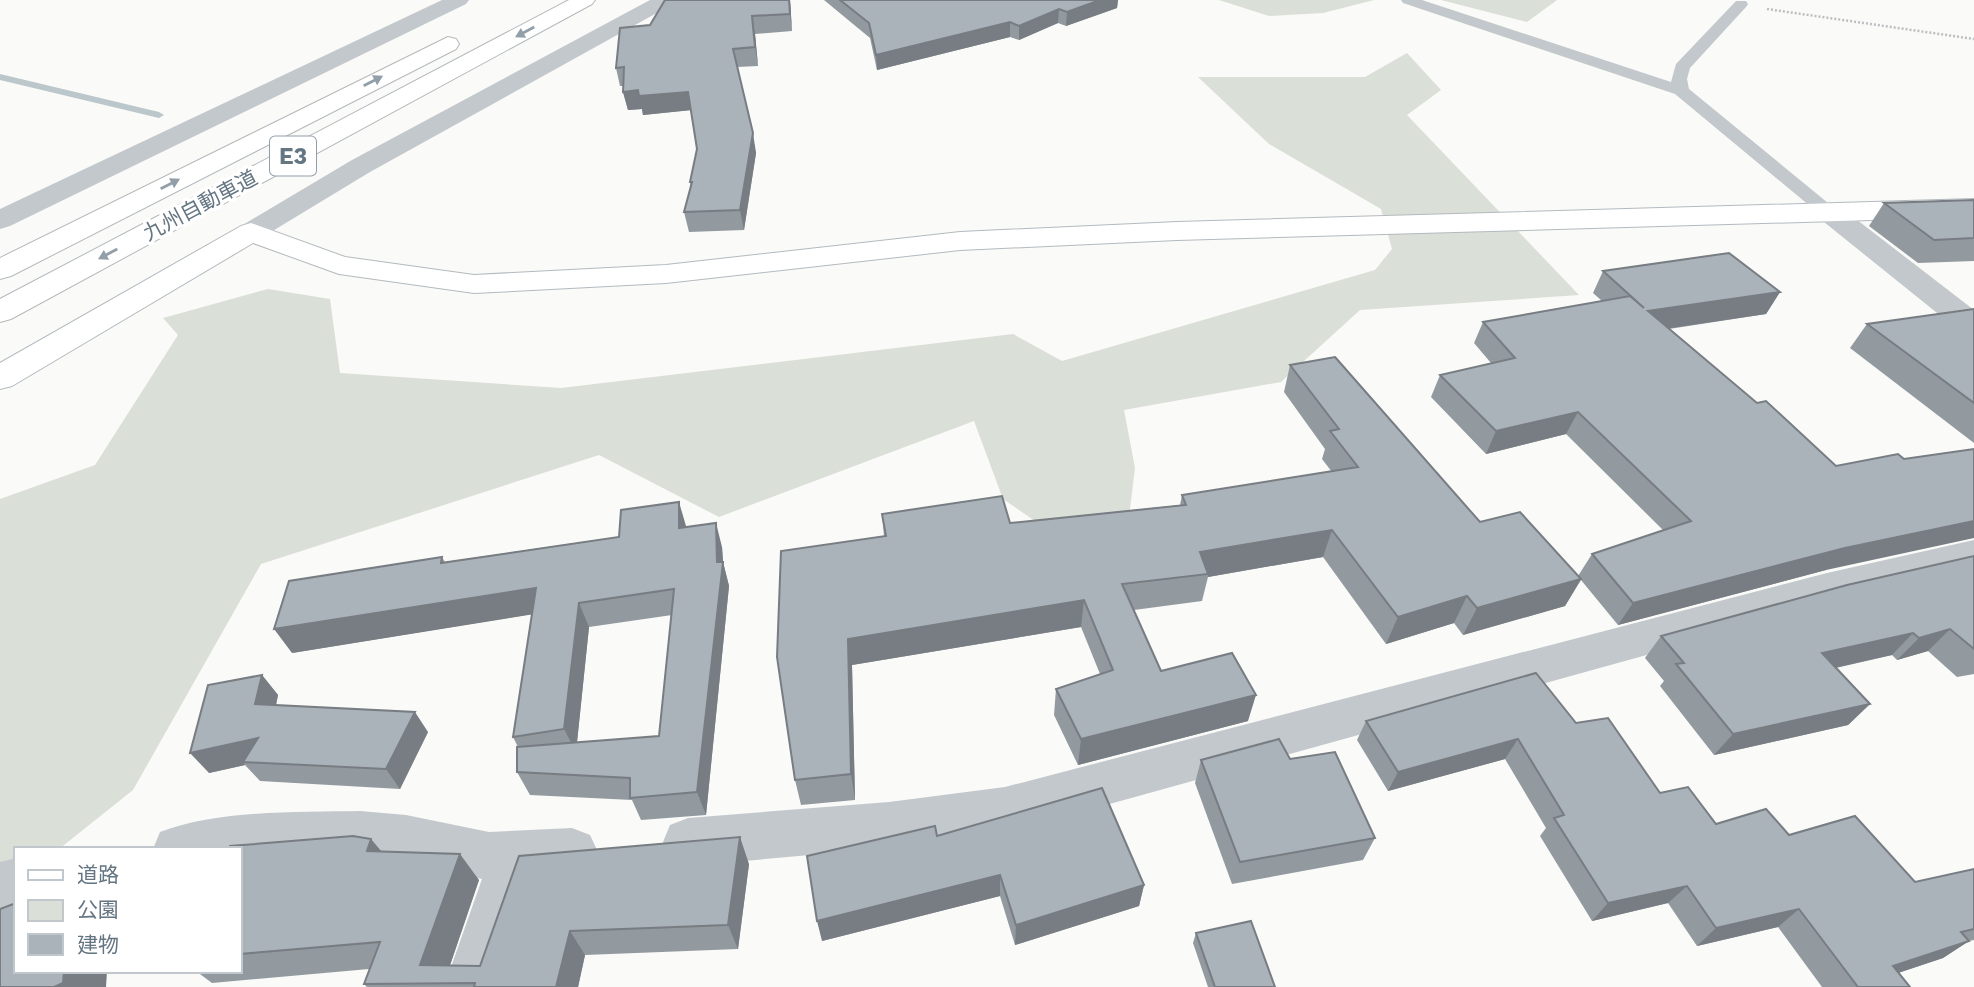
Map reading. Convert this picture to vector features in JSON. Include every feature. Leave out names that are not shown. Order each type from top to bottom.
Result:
[{"type":"main road","points":[[509,13],[534,0]]},
{"type":"main road","name":"九州自動車道","points":[[0,312],[586,0]]},
{"type":"main road","name":"九州自動車道","points":[[0,270],[472,31]]},
{"type":"main road","points":[[0,378],[251,232],[339,265],[474,284],[666,274],[960,241],[1191,231],[1974,208]]},
{"type":"street","points":[[0,220],[459,0]]},
{"type":"street","points":[[251,232],[361,166],[666,0]]},
{"type":"street","points":[[1829,212],[1974,326]]},
{"type":"street","points":[[192,847],[272,836],[360,835],[406,839],[489,856],[516,857],[889,825],[1005,810],[1827,589],[1974,555]]},
{"type":"street","points":[[472,987],[516,857]]},
{"type":"lane","points":[[1408,0],[1681,91],[1829,212]]},
{"type":"lane","points":[[1681,91],[1679,79],[1682,67],[1741,4]]},
{"type":"path","points":[[1741,4],[1974,38]]},
{"type":"green space","points":[[1219,0],[1374,0],[1323,13],[1269,16]]},
{"type":"green space","points":[[1441,0],[1557,0],[1527,22]]},
{"type":"green space","points":[[1407,53],[1441,90],[1407,115],[1579,295],[1360,310],[1281,382],[1124,410],[1135,468],[1128,525],[1048,530],[1003,499],[974,421],[719,517],[599,455],[261,564],[133,790],[62,847],[14,847],[14,884],[0,895],[0,499],[95,465],[178,335],[163,318],[268,289],[330,299],[340,373],[561,388],[1013,334],[1062,361],[1375,270],[1392,249],[1381,209],[1269,144],[1198,77],[1365,77]]},
{"type":"building","points":[[665,0],[789,0],[790,14],[752,16],[755,47],[733,49],[753,133],[740,210],[684,212],[697,149],[688,92],[639,96],[638,90],[623,92],[624,67],[616,68],[620,28],[650,25]]},
{"type":"building","points":[[840,0],[1100,0],[1067,12],[1059,9],[1019,26],[1010,22],[876,55],[869,23]]},
{"type":"building","points":[[1974,200],[1974,238],[1934,240],[1884,203]]},
{"type":"building","points":[[1729,253],[1780,292],[1648,311],[1757,403],[1766,401],[1836,466],[1898,454],[1904,459],[1974,449],[1974,521],[1845,548],[1633,603],[1592,554],[1691,521],[1578,412],[1496,431],[1440,375],[1515,358],[1483,322],[1630,296],[1644,308],[1603,271]]},
{"type":"building","points":[[1974,309],[1974,403],[1867,324]]},
{"type":"building","points":[[1335,357],[1480,522],[1520,512],[1581,579],[1477,608],[1467,596],[1398,617],[1332,530],[1200,552],[1208,574],[1122,584],[1161,671],[1232,653],[1256,695],[1081,739],[1056,689],[1113,670],[1084,600],[848,639],[851,774],[795,780],[777,657],[781,551],[886,536],[882,514],[1002,496],[1010,523],[1186,505],[1182,495],[1358,467],[1330,431],[1339,429],[1290,365]]},
{"type":"building","points":[[679,502],[679,528],[716,523],[717,562],[723,562],[697,792],[630,798],[630,778],[517,772],[517,747],[659,736],[674,589],[579,603],[564,729],[513,737],[536,588],[274,629],[289,581],[442,557],[441,563],[619,537],[621,510]]},
{"type":"building","points":[[1974,556],[1974,649],[1950,629],[1919,638],[1913,633],[1822,653],[1870,704],[1733,734],[1676,664],[1684,663],[1661,636],[1847,585]]},
{"type":"building","points":[[1536,673],[1576,723],[1608,718],[1660,793],[1688,787],[1716,824],[1766,809],[1789,835],[1855,816],[1915,882],[1974,869],[1974,929],[1961,932],[1969,941],[1893,966],[1910,987],[1858,987],[1799,909],[1716,928],[1687,886],[1608,903],[1554,818],[1564,815],[1518,739],[1398,772],[1366,721]]},
{"type":"building","points":[[262,675],[255,704],[415,712],[386,769],[243,762],[258,738],[190,753],[208,685]]},
{"type":"building","points":[[1279,739],[1290,759],[1335,752],[1375,838],[1240,862],[1201,760]]},
{"type":"building","points":[[1102,788],[1144,885],[1016,925],[1000,875],[817,921],[807,856],[935,826],[937,836]]},
{"type":"building","points":[[353,836],[371,839],[367,851],[460,854],[420,965],[480,966],[519,856],[740,837],[728,925],[570,931],[556,987],[474,987],[475,983],[364,984],[380,942],[242,954],[242,847],[230,846]]},
{"type":"building","points":[[14,904],[14,973],[64,973],[63,983],[54,987],[0,987],[0,909]]},
{"type":"building","points":[[1251,921],[1275,987],[1215,987],[1196,933]]},
{"type":"waterway","points":[[0,77],[159,115]]}]
